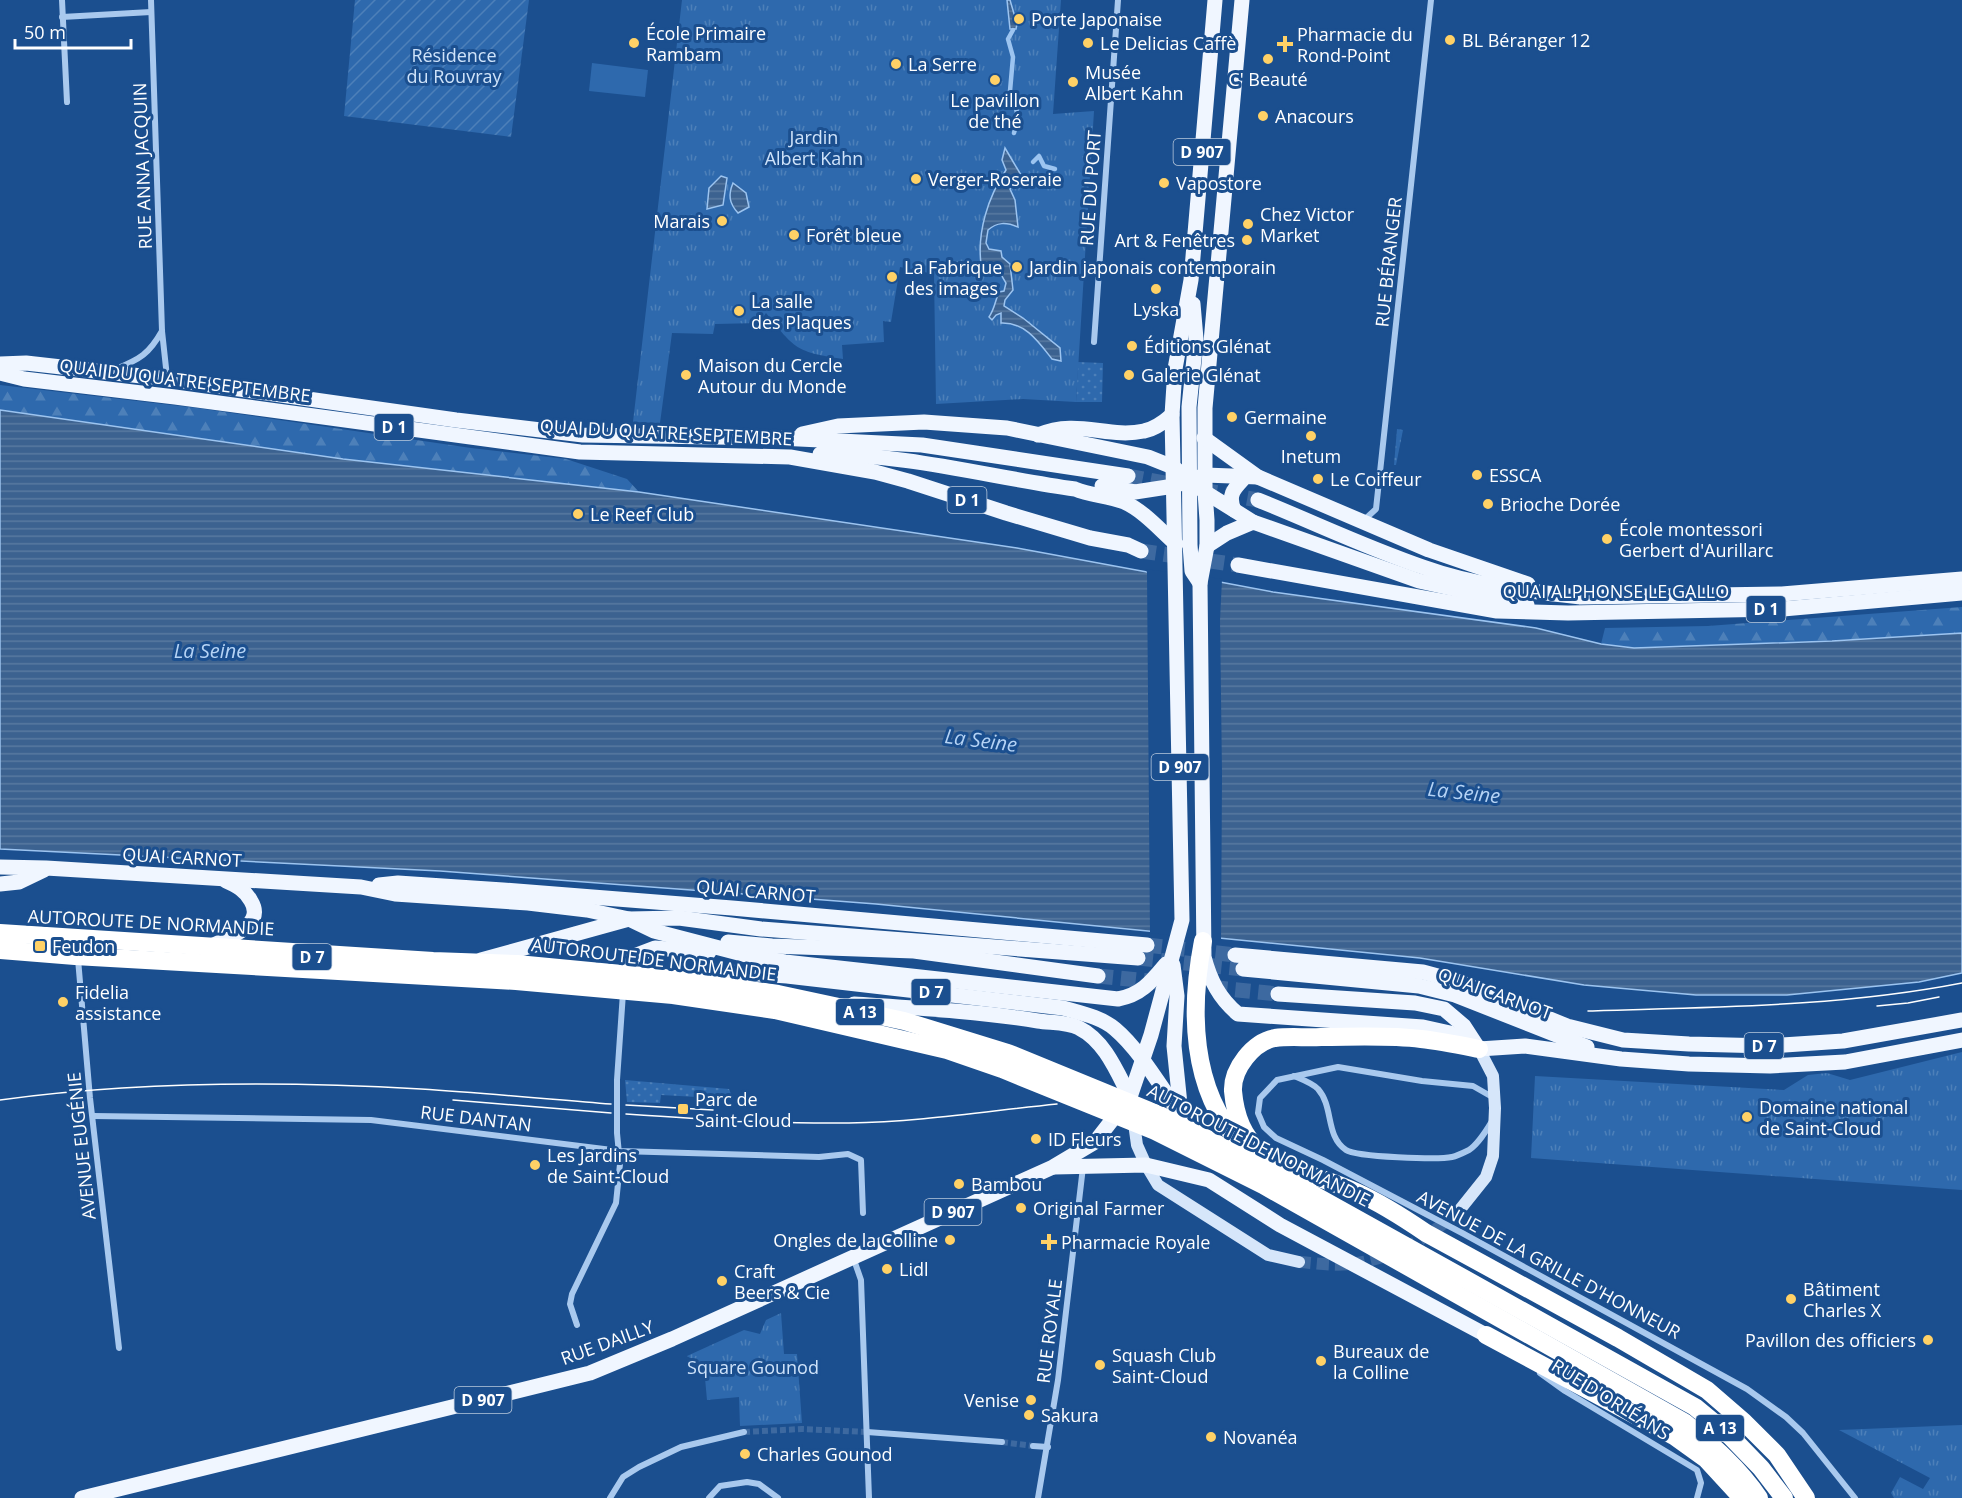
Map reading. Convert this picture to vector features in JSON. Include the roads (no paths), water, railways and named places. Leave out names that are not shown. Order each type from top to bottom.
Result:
[{"type":"highway","name":"AUTOROUTE DE NORMANDIE","points":[[0,934],[600,970],[734,987],[904,1022],[951,1035],[1029,1061],[1110,1093],[1205,1136],[1271,1171],[1635,1384],[1716,1449],[1747,1480],[1759,1498]]},
{"type":"highway","points":[[1203,941],[1196,975],[1196,1017],[1200,1064],[1211,1099],[1237,1140],[1253,1156],[1273,1169],[1403,1226],[1426,1233]]},
{"type":"highway","name":"AUTOROUTE DE NORMANDIE","points":[[0,950],[598,987],[721,1001],[775,1010],[947,1050],[1084,1101],[1197,1151],[1635,1384],[1695,1407],[1730,1436],[1761,1468],[1784,1498]]},
{"type":"highway","points":[[1479,1048],[1421,1039],[1387,1037],[1274,1038],[1255,1048],[1243,1059],[1233,1082],[1234,1105],[1238,1121],[1259,1150],[1276,1161],[1357,1192],[1707,1390],[1777,1455],[1806,1498]]},
{"type":"highway","points":[[1486,1335],[1674,1436],[1706,1459],[1742,1498]]},
{"type":"main road","name":"D 907","points":[[1215,0],[1191,280],[1175,369],[1173,415],[1182,920],[1143,1061],[1130,1097],[1137,1145],[1158,1185],[1268,1255],[1299,1262]]},
{"type":"main road","name":"D 907","points":[[1242,0],[1205,408],[1205,492],[1208,520],[1200,583],[1204,957],[1210,979],[1219,994],[1238,1014],[1423,1027],[1450,1033],[1479,1048]]},
{"type":"main road","points":[[1191,280],[1196,339],[1190,399],[1191,566],[1200,583]]},
{"type":"main road","name":"QUAI DU QUATRE SEPTEMBRE","points":[[0,364],[26,363],[168,379],[456,420],[583,435],[779,438],[922,445],[1128,476]]},
{"type":"main road","name":"QUAI DU QUATRE SEPTEMBRE","points":[[0,373],[24,379],[175,397],[580,452],[790,457],[875,472],[1090,538],[1128,544],[1142,551]]},
{"type":"main road","points":[[1038,435],[1053,428],[1067,427],[1122,432],[1145,431],[1173,415]]},
{"type":"main road","points":[[779,438],[838,426],[924,422],[1007,428],[1148,457],[1173,467],[1189,481],[1253,522],[1419,581],[1569,613]]},
{"type":"main road","points":[[1204,438],[1251,477],[1429,550],[1560,595]]},
{"type":"main road","points":[[790,457],[822,454],[894,460],[983,472],[1016,480],[1075,489],[1087,494],[1114,499],[1133,507],[1176,544]]},
{"type":"main road","points":[[1075,489],[1088,485],[1136,492],[1174,486],[1205,475],[1251,477]]},
{"type":"main road","points":[[1234,510],[1230,500],[1231,494],[1251,477]]},
{"type":"main road","name":"QUAI ALPHONSE LE GALLO","points":[[1258,500],[1424,568],[1498,587],[1560,595],[1580,597],[1782,594],[1962,579]]},
{"type":"main road","points":[[1206,546],[1227,533],[1253,522]]},
{"type":"main road","name":"QUAI ALPHONSE LE GALLO","points":[[1238,565],[1497,612],[1783,609],[1962,593]]},
{"type":"main road","name":"QUAI CARNOT","points":[[0,867],[361,887],[395,894],[540,904],[587,910],[629,919],[678,918],[772,930],[1138,958]]},
{"type":"main road","points":[[0,884],[19,882],[46,868]]},
{"type":"main road","points":[[205,950],[242,930],[254,918],[256,908],[247,893],[237,885],[220,878]]},
{"type":"main road","name":"QUAI CARNOT","points":[[361,887],[398,884],[503,890],[1147,945]]},
{"type":"main road","name":"QUAI CARNOT","points":[[458,967],[629,919],[654,931],[750,956],[784,962],[1118,999],[1132,996],[1143,990],[1172,958]]},
{"type":"main road","name":"QUAI CARNOT","points":[[654,931],[740,943],[914,951],[1098,975]]},
{"type":"main road","name":"QUAI CARNOT","points":[[0,934],[458,967],[598,972],[624,976],[702,980],[853,1004],[942,1009],[1078,1027],[1095,1040],[1112,1061],[1130,1097]]},
{"type":"main road","points":[[624,976],[633,956],[655,948],[750,956]]},
{"type":"main road","name":"QUAI CARNOT","points":[[1235,955],[1422,972],[1460,982],[1566,1026],[1623,1040],[1769,1046],[1843,1041],[1962,1020]]},
{"type":"main road","points":[[1172,958],[1177,996],[1174,1046],[1181,1116],[1209,1180]]},
{"type":"main road","name":"QUAI CARNOT","points":[[1243,969],[1419,986],[1455,995],[1562,1039],[1621,1059]]},
{"type":"main road","name":"QUAI CARNOT","points":[[702,980],[730,972],[1063,1008],[1090,1015],[1112,1027],[1143,1061]]},
{"type":"main road","name":"QUAI CARNOT","points":[[1278,994],[1415,1003],[1444,1009],[1464,1026],[1479,1048]]},
{"type":"main road","name":"D 7","points":[[1479,1048],[1525,1046],[1621,1059],[1689,1064],[1770,1066],[1845,1062],[1962,1040]]},
{"type":"main road","points":[[1458,1212],[1486,1177],[1493,1156],[1495,1117],[1493,1076],[1479,1048]]},
{"type":"main road","name":"D 7","points":[[1143,1061],[1181,1116]]},
{"type":"main road","name":"RUE DAILLY","points":[[92,1497],[590,1373],[672,1339],[1053,1167],[1099,1138],[1130,1097]]},
{"type":"main road","name":"D 907","points":[[1053,1167],[1146,1165]]},
{"type":"main road","points":[[1146,1165],[1209,1180],[1280,1225],[1486,1335]]},
{"type":"street","points":[[62,0],[67,102]]},
{"type":"street","name":"RUE ANNA JACQUIN","points":[[151,0],[162,331],[168,379]]},
{"type":"street","name":"RUE DU PORT","points":[[1094,342],[1118,0]]},
{"type":"street","name":"RUE BÉRANGER","points":[[1363,521],[1376,509],[1431,0]]},
{"type":"street","points":[[62,17],[151,12]]},
{"type":"street","points":[[110,372],[141,359],[155,344],[162,331]]},
{"type":"street","name":"AVENUE EUGÉNIE","points":[[77,940],[93,1116],[119,1348]]},
{"type":"street","points":[[577,1325],[570,1304],[572,1294],[616,1203],[620,1151],[617,1133],[617,1080],[624,976]]},
{"type":"street","name":"AVENUE DE LA GRILLE D'HONNEUR","points":[[1494,1099],[1473,1086],[1422,1081],[1338,1067],[1277,1080],[1260,1098],[1258,1113],[1264,1127],[1276,1138],[1464,1234],[1747,1389],[1786,1417],[1803,1433],[1855,1498]]},
{"type":"street","points":[[1293,1075],[1317,1089],[1326,1103],[1334,1137],[1346,1150],[1354,1154],[1451,1157],[1469,1150],[1480,1139],[1495,1117]]},
{"type":"street","name":"RUE DANTAN","points":[[93,1116],[371,1120],[620,1151],[819,1156],[848,1154],[861,1160],[863,1213]]},
{"type":"street","name":"RUE ROYALE","points":[[1038,1498],[1048,1447],[1083,1167]]},
{"type":"street","points":[[853,1257],[861,1276],[869,1498]]},
{"type":"street","name":"RUE D'ORLÉANS","points":[[1486,1335],[1565,1391],[1697,1470],[1701,1483],[1697,1498]]},
{"type":"street","points":[[610,1498],[623,1477],[639,1467],[681,1447],[744,1432]]},
{"type":"street","points":[[867,1432],[1002,1442]]},
{"type":"street","points":[[1033,1446],[1048,1447]]},
{"type":"street","points":[[709,1498],[720,1486],[747,1482],[759,1484],[778,1498]]},
{"type":"water","points":[[1007,0],[1010,0],[1017,24],[1016,29],[1010,29]]},
{"type":"water","points":[[1005,148],[1021,175],[1010,189],[1015,200],[1018,227],[1010,224],[995,225],[988,230],[986,243],[989,249],[1001,251],[1002,257],[1010,264],[1013,290],[1005,300],[1004,306],[1023,318],[1060,348],[1061,361],[1052,359],[1036,339],[1024,329],[1001,323],[1001,313],[992,320],[989,317],[999,292],[1004,291],[1006,283],[999,271],[981,264],[982,227],[989,203],[1006,170],[1002,160]]},
{"type":"water","points":[[721,176],[727,178],[723,205],[707,209],[709,188]]},
{"type":"water","points":[[733,183],[746,193],[749,207],[738,213],[730,199]]},
{"type":"water","name":"La Seine","points":[[0,410],[343,459],[639,492],[1017,548],[1273,592],[1536,628],[1601,644],[1634,648],[1832,641],[1962,633],[1962,973],[1919,982],[1787,995],[1696,995],[1584,985],[1420,958],[876,904],[440,871],[0,849]]},
{"type":"waterway","points":[[1013,30],[1008,39],[1013,57],[1010,91],[1014,98],[1018,118],[1014,133]]},
{"type":"waterway","points":[[1033,162],[1039,156],[1044,166],[1055,169]]},
{"type":"tunnel","points":[[1128,476],[1175,485]]},
{"type":"tunnel","points":[[1202,490],[1258,500]]},
{"type":"tunnel","points":[[1141,551],[1238,565]]},
{"type":"tunnel","points":[[1147,945],[1235,955]]},
{"type":"tunnel","points":[[1138,958],[1243,969]]},
{"type":"tunnel","points":[[1098,976],[1278,994]]},
{"type":"tunnel","points":[[1299,1262],[1344,1265],[1381,1257],[1421,1239],[1458,1212]]},
{"type":"tunnel","points":[[744,1432],[802,1429],[867,1432]]},
{"type":"tunnel","points":[[1002,1442],[1033,1446]]},
{"type":"tram line","points":[[1588,1011],[1729,1007],[1823,1001],[1916,991],[1962,983]]},
{"type":"tram line","points":[[1877,1006],[1939,997]]},
{"type":"tram line","points":[[0,1100],[105,1089],[263,1084],[421,1089],[611,1104]]},
{"type":"tram line","points":[[453,1100],[611,1113]]},
{"type":"tram line","points":[[626,1114],[765,1122],[849,1123],[927,1118],[1057,1104]]},
{"type":"tram line","points":[[626,1105],[713,1110]]},
{"type":"place","name":"Porte Japonaise","points":[[1019,19]]},
{"type":"place","name":"BL Béranger 12","points":[[1450,40]]},
{"type":"place","name":"École Primaire Rambam","points":[[634,43]]},
{"type":"place","name":"Le Delicias Caffè","points":[[1088,43]]},
{"type":"place","name":"Pharmacie du Rond-Point","points":[[1285,44]]},
{"type":"place","name":"C' Beauté","points":[[1268,59]]},
{"type":"place","name":"La Serre","points":[[896,64]]},
{"type":"place","name":"Le pavillon de thé","points":[[995,80]]},
{"type":"place","name":"Musée Albert Kahn","points":[[1073,82]]},
{"type":"place","name":"Anacours","points":[[1263,116]]},
{"type":"place","name":"Verger-Roseraie","points":[[916,179]]},
{"type":"place","name":"Vapostore","points":[[1164,183]]},
{"type":"place","name":"Marais","points":[[722,221]]},
{"type":"place","name":"Chez Victor Market","points":[[1248,224]]},
{"type":"place","name":"Forêt bleue","points":[[794,235]]},
{"type":"place","name":"Art & Fenêtres","points":[[1247,240]]},
{"type":"place","name":"Jardin japonais contemporain","points":[[1017,267]]},
{"type":"place","name":"La Fabrique des images","points":[[892,277]]},
{"type":"place","name":"Lyska","points":[[1156,289]]},
{"type":"place","name":"La salle des Plaques","points":[[739,311]]},
{"type":"place","name":"Éditions Glénat","points":[[1132,346]]},
{"type":"place","name":"Maison du Cercle Autour du Monde","points":[[686,375]]},
{"type":"place","name":"Galerie Glénat","points":[[1129,375]]},
{"type":"place","name":"Germaine","points":[[1232,417]]},
{"type":"place","name":"Inetum","points":[[1311,436]]},
{"type":"place","name":"ESSCA","points":[[1477,475]]},
{"type":"place","name":"Le Coiffeur","points":[[1318,479]]},
{"type":"place","name":"Brioche Dorée","points":[[1488,504]]},
{"type":"place","name":"Le Reef Club","points":[[578,514]]},
{"type":"place","name":"École montessori Gerbert d'Aurillarc","points":[[1607,539]]},
{"type":"place","name":"Feudon","points":[[40,946]]},
{"type":"place","name":"Fidelia assistance","points":[[63,1002]]},
{"type":"place","name":"Parc de Saint-Cloud","points":[[683,1109]]},
{"type":"place","name":"Domaine national de Saint-Cloud","points":[[1747,1117]]},
{"type":"place","name":"ID Fleurs","points":[[1036,1139]]},
{"type":"place","name":"Les Jardins de Saint-Cloud","points":[[535,1165]]},
{"type":"place","name":"Bambou","points":[[959,1184]]},
{"type":"place","name":"Original Farmer","points":[[1021,1208]]},
{"type":"place","name":"Ongles de la Colline","points":[[950,1240]]},
{"type":"place","name":"Pharmacie Royale","points":[[1049,1242]]},
{"type":"place","name":"Lidl","points":[[887,1269]]},
{"type":"place","name":"Craft Beers & Cie","points":[[722,1281]]},
{"type":"place","name":"Bâtiment Charles X","points":[[1791,1299]]},
{"type":"place","name":"Pavillon des officiers","points":[[1928,1340]]},
{"type":"place","name":"Bureaux de la Colline","points":[[1321,1361]]},
{"type":"place","name":"Squash Club Saint-Cloud","points":[[1100,1365]]},
{"type":"place","name":"Venise","points":[[1031,1400]]},
{"type":"place","name":"Sakura","points":[[1029,1415]]},
{"type":"place","name":"Novanéa","points":[[1211,1437]]},
{"type":"place","name":"Charles Gounod","points":[[745,1454]]},
{"type":"park label","name":"Résidence du Rouvray","points":[[454,65]]},
{"type":"park label","name":"Jardin Albert Kahn","points":[[814,147]]},
{"type":"park label","name":"Square Gounod","points":[[753,1367]]}]
